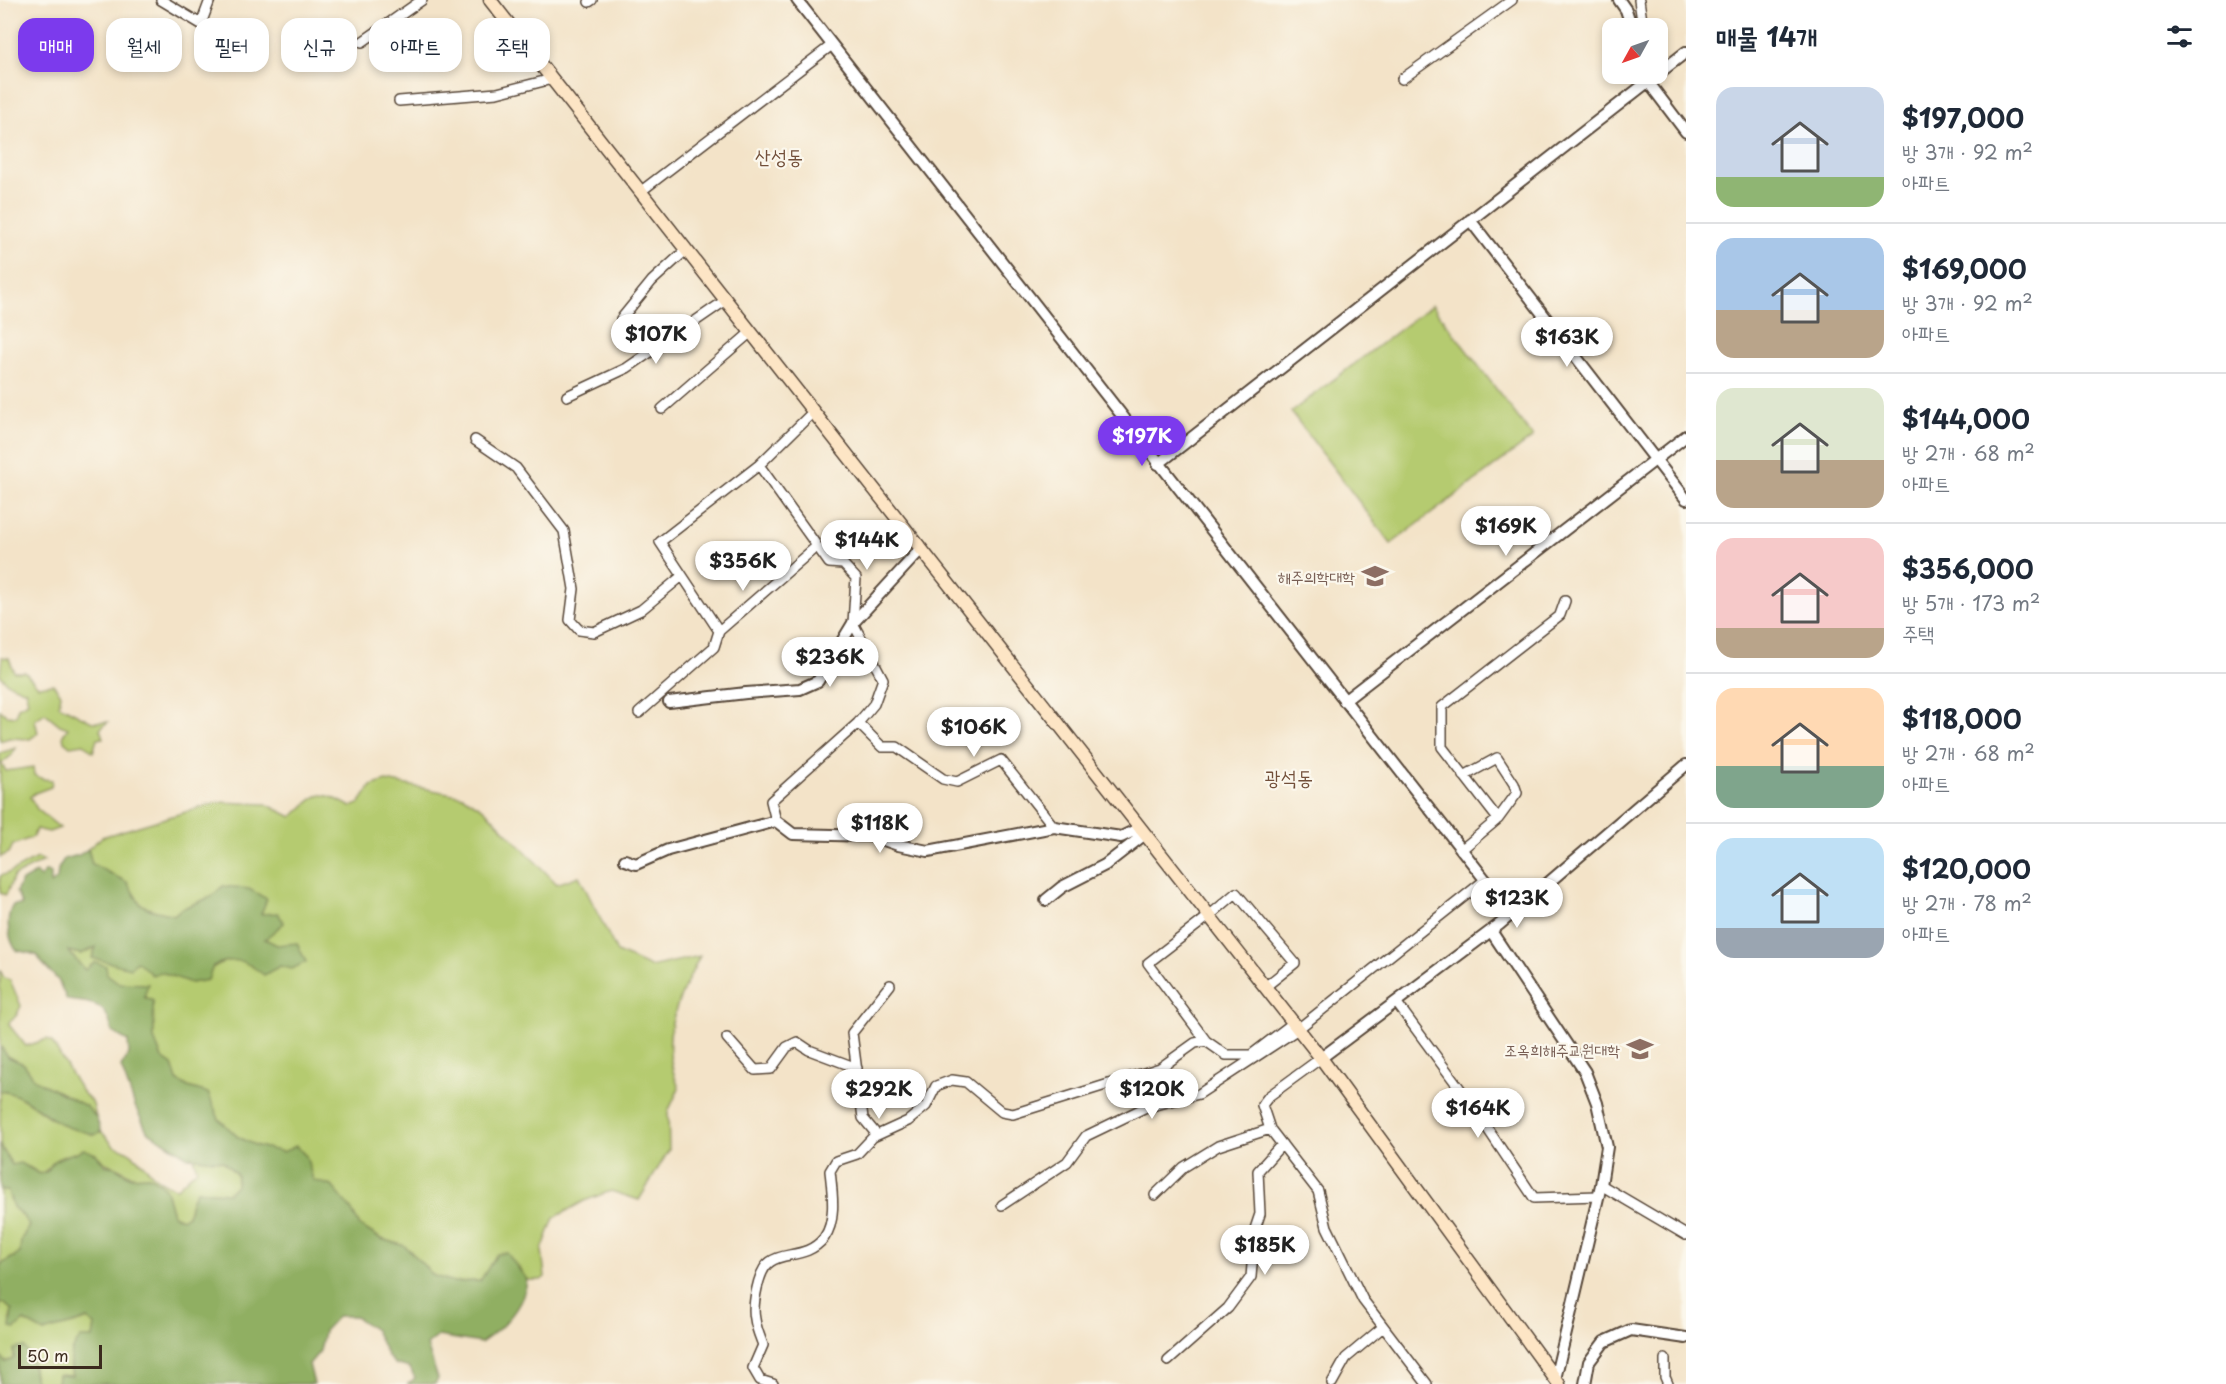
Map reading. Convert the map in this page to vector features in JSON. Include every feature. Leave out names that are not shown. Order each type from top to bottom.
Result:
[{"type":"main road","points":[[490,0],[1321,1058],[1557,1382]]},
{"type":"street","points":[[161,0],[201,24],[210,0]]},
{"type":"street","points":[[362,42],[422,0]]},
{"type":"street","points":[[796,0],[1512,914]]},
{"type":"street","points":[[1402,79],[1512,0]]},
{"type":"street","points":[[1619,0],[1629,18]]},
{"type":"street","points":[[1639,0],[1642,18]]},
{"type":"street","points":[[640,192],[832,45]]},
{"type":"street","points":[[1668,64],[1686,52]]},
{"type":"street","points":[[399,100],[497,93],[552,79]]},
{"type":"street","points":[[1158,464],[1470,220],[1639,84]]},
{"type":"street","points":[[1653,84],[1686,132]]},
{"type":"street","points":[[1470,220],[1686,499]]},
{"type":"street","points":[[621,319],[652,281],[686,250]]},
{"type":"street","points":[[567,396],[627,368],[726,300]]},
{"type":"street","points":[[662,409],[751,332]]},
{"type":"street","points":[[719,631],[660,542],[759,465],[813,412]]},
{"type":"street","points":[[1344,701],[1686,436]]},
{"type":"street","points":[[475,440],[516,468],[564,531],[574,589],[570,620],[579,630],[594,632],[641,610],[682,576]]},
{"type":"street","points":[[759,465],[829,563],[843,564],[856,578],[853,623],[883,679],[874,704],[858,723],[771,801],[776,821],[793,834],[872,836],[898,845],[928,851],[1054,827],[1121,837],[1142,831]]},
{"type":"street","points":[[639,713],[714,647],[719,631],[817,546]]},
{"type":"street","points":[[669,702],[800,689],[818,681],[853,623],[921,549]]},
{"type":"street","points":[[1498,819],[1442,747],[1442,707],[1560,615],[1565,602]]},
{"type":"street","points":[[858,723],[882,747],[897,747],[944,779],[957,782],[1001,760],[1054,827]]},
{"type":"street","points":[[1461,850],[1498,819],[1517,793],[1497,758],[1464,776]]},
{"type":"street","points":[[1427,1384],[1363,1300],[1328,1227],[1318,1191],[1270,1129],[1262,1106],[1269,1096],[1491,931],[1686,765]]},
{"type":"street","points":[[625,860],[636,864],[668,850],[776,821]]},
{"type":"street","points":[[1047,900],[1062,887],[1105,865],[1142,831]]},
{"type":"street","points":[[1002,1205],[1067,1162],[1086,1136],[1144,1108],[1199,1094],[1295,1026],[1485,880]]},
{"type":"street","points":[[1265,987],[1295,963],[1236,892],[1148,963],[1206,1041],[1226,1055],[1251,1055],[1295,1026]]},
{"type":"street","points":[[1491,931],[1585,1072],[1597,1103],[1607,1147],[1600,1191],[1557,1382]]},
{"type":"street","points":[[877,1135],[863,1118],[852,1033],[890,985]]},
{"type":"street","points":[[1396,1002],[1469,1101],[1534,1198],[1600,1191],[1686,1235]]},
{"type":"street","points":[[727,1038],[756,1070],[771,1069],[787,1047],[797,1042],[809,1050],[857,1068]]},
{"type":"street","points":[[773,1384],[760,1380],[753,1368],[763,1345],[754,1317],[755,1298],[762,1271],[770,1261],[808,1251],[825,1237],[834,1208],[830,1171],[836,1161],[857,1154],[877,1135],[908,1121],[926,1106],[936,1086],[952,1080],[966,1082],[1002,1112],[1013,1114],[1160,1068],[1195,1043],[1206,1041]]},
{"type":"street","points":[[1155,1195],[1184,1167],[1218,1146],[1270,1129]]},
{"type":"street","points":[[1168,1361],[1228,1308],[1251,1277],[1255,1229],[1260,1214],[1258,1171],[1282,1144]]},
{"type":"street","points":[[1332,1383],[1346,1358],[1383,1327]]},
{"type":"street","points":[[1585,1384],[1589,1362],[1604,1342],[1631,1330],[1686,1338]]},
{"type":"street","points":[[1665,1359],[1665,1377],[1668,1384]]},
{"type":"green space","points":[[1432,305],[1533,437],[1391,544],[1291,412]]},
{"type":"green space","points":[[2,657],[9,658],[14,672],[25,672],[38,686],[53,684],[61,694],[59,705],[92,722],[108,722],[100,729],[103,738],[97,739],[93,752],[84,744],[70,746],[64,741],[63,735],[68,728],[60,725],[45,713],[35,720],[38,733],[30,739],[9,738],[0,741],[0,710],[6,715],[16,716],[18,707],[28,702],[26,691],[7,683],[0,675]]},
{"type":"green space","points":[[16,748],[12,755],[1,764],[6,771],[33,767],[34,775],[52,780],[51,787],[30,797],[37,809],[60,828],[49,832],[36,829],[33,837],[13,845],[9,853],[0,857],[0,753]]},
{"type":"green space","points":[[386,781],[463,796],[484,809],[557,884],[579,876],[617,952],[650,967],[700,956],[677,1005],[670,1036],[670,1053],[679,1088],[668,1112],[669,1150],[639,1200],[611,1191],[584,1201],[554,1218],[542,1250],[545,1277],[541,1280],[527,1280],[517,1265],[480,1281],[454,1282],[434,1276],[405,1246],[381,1239],[360,1226],[351,1209],[313,1180],[306,1156],[258,1146],[236,1136],[219,1119],[208,1093],[188,1087],[177,1080],[172,1065],[162,1058],[154,1039],[153,1001],[106,974],[85,970],[67,951],[81,954],[96,947],[92,958],[137,961],[191,983],[218,965],[233,960],[250,964],[264,974],[277,945],[264,939],[260,914],[223,886],[211,897],[181,909],[174,915],[152,910],[140,904],[126,882],[92,864],[88,849],[102,837],[219,802],[266,804],[292,817],[319,795],[331,797],[351,807],[359,804],[371,786]]},
{"type":"green space","points":[[88,849],[92,864],[127,882],[140,904],[152,910],[174,915],[181,909],[211,897],[223,886],[249,889],[267,899],[261,914],[278,913],[284,923],[265,939],[277,945],[297,943],[306,962],[292,969],[280,966],[264,975],[246,963],[228,961],[213,966],[208,980],[191,983],[161,972],[152,975],[137,961],[130,968],[92,958],[96,947],[81,954],[68,951],[85,970],[95,962],[106,966],[107,974],[119,983],[148,984],[144,997],[153,1001],[154,1039],[162,1058],[172,1065],[177,1080],[188,1087],[208,1093],[219,1119],[238,1137],[257,1146],[283,1152],[296,1146],[306,1156],[313,1180],[332,1186],[351,1209],[360,1226],[381,1239],[405,1246],[434,1276],[454,1282],[480,1281],[497,1254],[507,1253],[527,1280],[517,1308],[497,1330],[481,1343],[438,1336],[427,1345],[438,1379],[435,1384],[408,1384],[415,1378],[410,1368],[395,1364],[388,1357],[375,1330],[354,1316],[338,1316],[324,1331],[320,1351],[309,1364],[314,1384],[57,1384],[58,1375],[72,1376],[72,1351],[81,1338],[93,1338],[95,1325],[87,1319],[44,1332],[24,1321],[15,1329],[10,1328],[12,1310],[4,1303],[0,1304],[0,1265],[20,1253],[21,1240],[29,1226],[23,1216],[13,1207],[8,1191],[0,1190],[0,1145],[12,1165],[20,1163],[40,1174],[48,1171],[58,1159],[84,1149],[96,1154],[105,1165],[115,1167],[131,1177],[149,1176],[160,1183],[166,1190],[173,1215],[182,1219],[188,1215],[196,1191],[228,1193],[236,1185],[237,1175],[223,1161],[188,1157],[147,1131],[121,1067],[129,1054],[128,1041],[112,1032],[107,1015],[102,1009],[84,1002],[67,1000],[58,980],[37,955],[16,950],[13,945],[8,928],[9,916],[13,905],[22,905],[16,892],[22,881],[36,873],[40,877],[46,871],[51,873],[51,884],[57,879],[58,869],[64,859],[79,855]]},
{"type":"green space","points":[[38,858],[44,861],[14,876],[6,895],[0,893],[0,876]]},
{"type":"green space","points":[[0,970],[4,978],[10,980],[21,1006],[9,1025],[26,1046],[47,1039],[52,1042],[80,1089],[93,1104],[96,1117],[86,1106],[35,1080],[24,1064],[8,1057],[0,1046]]},
{"type":"green space","points":[[0,1046],[8,1057],[24,1064],[35,1080],[86,1106],[96,1117],[101,1131],[95,1135],[67,1127],[25,1100],[0,1091]]},
{"type":"green space","points":[[0,1091],[22,1098],[47,1116],[64,1124],[94,1135],[101,1131],[114,1146],[131,1154],[168,1185],[177,1188],[197,1169],[193,1157],[223,1161],[237,1175],[236,1185],[228,1193],[196,1191],[188,1215],[182,1219],[173,1215],[166,1190],[149,1176],[131,1175],[105,1163],[96,1154],[66,1155],[40,1174],[29,1167],[12,1165],[0,1145]]},
{"type":"green space","points":[[0,1190],[8,1191],[13,1207],[23,1216],[29,1226],[21,1240],[20,1253],[0,1265]]},
{"type":"green space","points":[[4,1303],[12,1310],[10,1319],[24,1321],[44,1332],[87,1319],[95,1325],[93,1339],[70,1362],[72,1377],[58,1375],[57,1384],[35,1382],[31,1355],[5,1362],[0,1355],[0,1304]]},
{"type":"green space","points":[[24,1347],[30,1355],[35,1382],[38,1384],[0,1384],[0,1355],[5,1362],[14,1359],[14,1349]]},
{"type":"place","name":"해주의학대학","points":[[1375,576]]},
{"type":"place","name":"조옥희해주교원대학","points":[[1640,1049]]},
{"type":"district","name":"산성동","points":[[779,156]]},
{"type":"district","name":"광석동","points":[[1289,777]]}]
